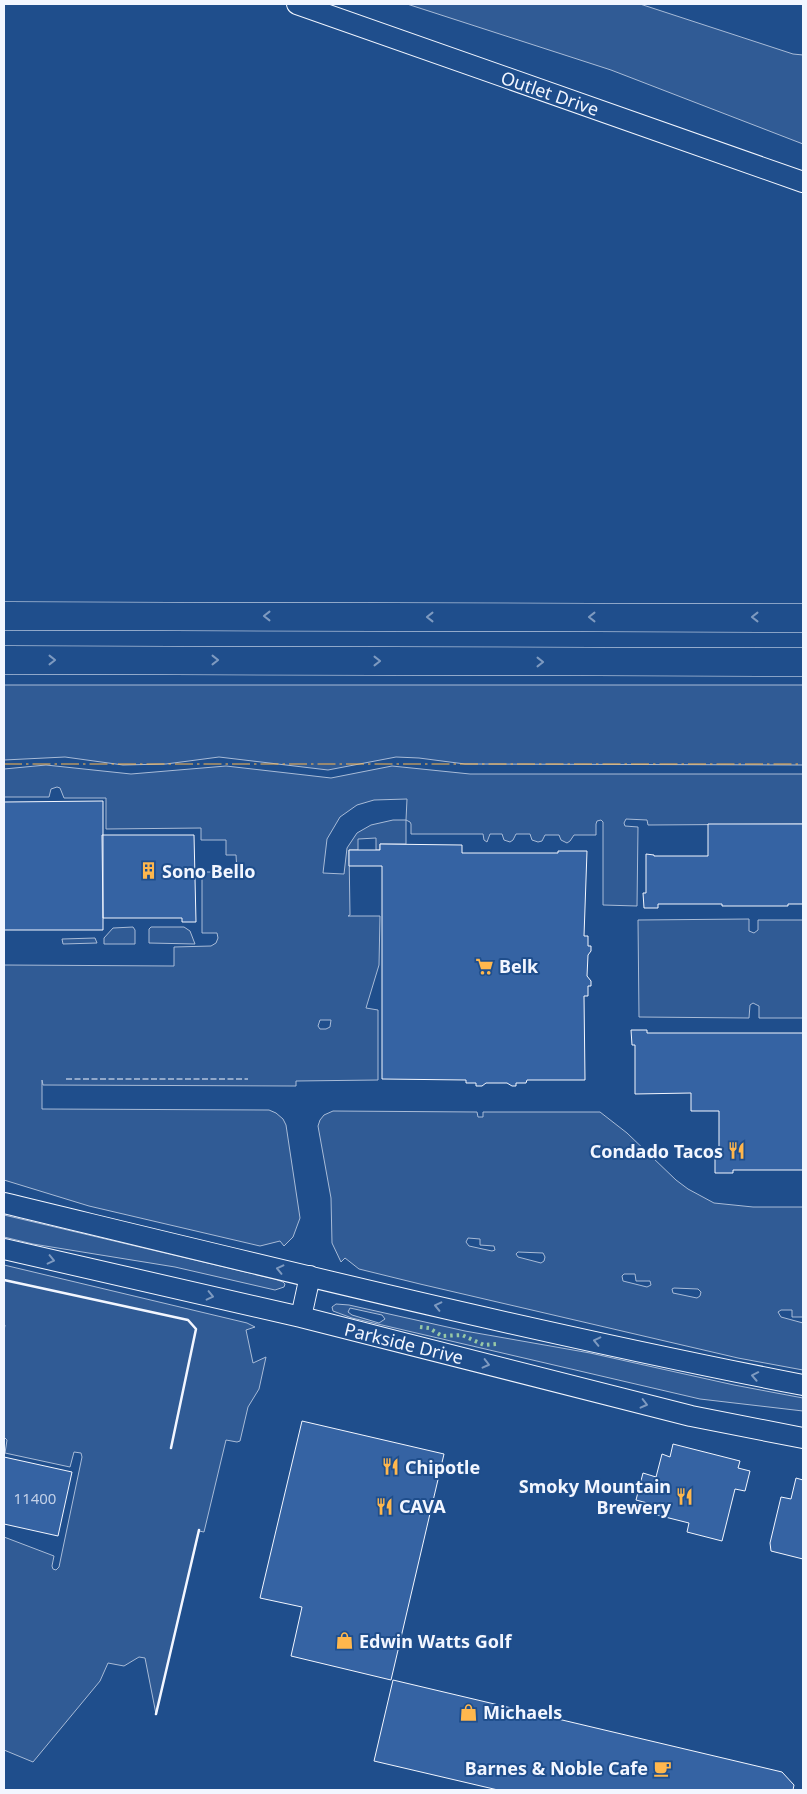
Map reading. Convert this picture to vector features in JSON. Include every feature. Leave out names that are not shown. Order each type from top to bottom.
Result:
[{"type":"highway","points":[[4,616],[803,618]]},
{"type":"highway","points":[[4,660],[803,662]]},
{"type":"street","name":"Outlet Drive","points":[[297,4],[803,182]]},
{"type":"street","points":[[4,1203],[310,1276],[702,1365],[803,1385]]},
{"type":"street","name":"Parkside Drive","points":[[4,1249],[301,1317],[691,1416],[803,1438]]},
{"type":"street","points":[[301,1317],[310,1276]]},
{"type":"shaded area","points":[[407,4],[640,4],[793,54],[803,55],[803,144],[611,70]]},
{"type":"shaded area","points":[[4,685],[803,685],[803,765],[465,764],[396,757],[328,770],[219,757],[166,764],[123,765],[65,757],[4,760]]},
{"type":"shaded area","points":[[46,765],[131,774],[226,766],[331,778],[392,766],[470,774],[803,774],[803,824],[648,825],[647,820],[626,819],[625,826],[638,827],[637,906],[603,905],[603,822],[601,820],[597,821],[596,824],[596,835],[574,835],[567,843],[561,840],[559,835],[545,835],[542,841],[538,842],[532,840],[530,834],[516,834],[510,842],[504,840],[502,834],[490,834],[487,842],[484,840],[483,834],[411,834],[411,824],[406,820],[406,844],[380,844],[380,850],[376,850],[376,838],[358,839],[358,850],[349,850],[350,915],[348,916],[380,916],[379,965],[366,1008],[378,1010],[378,1080],[296,1081],[296,1086],[43,1085],[42,1080],[42,1109],[269,1110],[276,1113],[283,1119],[286,1125],[300,1218],[293,1237],[284,1246],[280,1241],[260,1246],[89,1206],[4,1180],[4,965],[174,966],[174,947],[211,946],[216,943],[218,938],[217,933],[202,933],[202,872],[237,872],[236,855],[226,855],[226,840],[201,840],[201,828],[106,829],[106,798],[64,798],[60,788],[57,787],[51,789],[49,797],[4,797],[4,769]],"holes":[[[407,799],[406,820],[393,820],[371,825],[357,833],[347,848],[344,874],[323,873],[327,839],[340,817],[357,805],[374,800]],[[320,1020],[331,1020],[330,1027],[320,1029],[318,1026]]]},
{"type":"shaded area","points":[[749,919],[749,931],[754,933],[758,930],[758,920],[803,920],[803,1018],[759,1018],[759,1006],[753,1003],[750,1005],[749,1018],[639,1017],[638,920]]},
{"type":"shaded area","points":[[133,927],[135,930],[135,944],[104,944],[104,938],[113,928]]},
{"type":"shaded area","points":[[151,927],[184,927],[190,931],[195,944],[149,943],[149,929]]},
{"type":"shaded area","points":[[95,938],[97,943],[63,944],[62,939]]},
{"type":"shaded area","points":[[333,1111],[477,1112],[478,1117],[483,1117],[483,1112],[600,1112],[627,1133],[676,1180],[714,1203],[753,1207],[803,1207],[803,1317],[792,1317],[792,1310],[781,1310],[778,1312],[781,1317],[803,1323],[803,1370],[738,1358],[420,1284],[359,1269],[345,1258],[341,1262],[332,1243],[331,1198],[318,1126],[324,1115]],"holes":[[[468,1238],[480,1239],[480,1245],[494,1246],[495,1250],[469,1246],[466,1242]],[[518,1252],[543,1253],[545,1257],[541,1263],[518,1257],[516,1254]],[[624,1274],[635,1274],[636,1281],[650,1281],[651,1285],[647,1287],[623,1281],[622,1276]],[[672,1289],[698,1289],[701,1292],[697,1298],[673,1293]]]},
{"type":"shaded area","points":[[4,1215],[275,1279],[285,1284],[284,1287],[275,1290],[175,1267],[33,1244],[4,1237]]},
{"type":"shaded area","points":[[4,1265],[247,1323],[255,1327],[246,1330],[253,1363],[266,1357],[259,1389],[248,1407],[240,1441],[226,1440],[204,1532],[199,1531],[156,1714],[145,1658],[139,1657],[124,1666],[108,1663],[100,1681],[33,1762],[4,1750],[4,1537],[54,1556],[53,1569],[56,1570],[59,1567],[82,1457],[81,1453],[74,1452],[70,1467],[5,1453],[7,1440],[4,1437]]},
{"type":"shaded area","points":[[336,1304],[349,1305],[465,1331],[590,1353],[734,1385],[803,1398],[803,1411],[700,1399],[352,1318],[333,1311],[332,1307]],"holes":[[[350,1308],[382,1315],[385,1319],[379,1323],[348,1312]]]},
{"type":"building","points":[[103,801],[103,930],[4,930],[4,802]]},
{"type":"building","points":[[708,824],[803,824],[803,904],[788,904],[788,906],[722,906],[722,904],[658,904],[658,908],[644,908],[643,893],[646,893],[646,854],[654,856],[708,856]]},
{"type":"building","name":"Sono Bello","points":[[102,835],[194,835],[196,922],[182,922],[182,918],[103,918]]},
{"type":"building","name":"Belk","points":[[380,844],[462,845],[462,853],[558,853],[558,851],[587,851],[584,936],[588,936],[588,946],[591,946],[591,951],[588,955],[587,976],[591,981],[591,986],[588,986],[588,996],[584,996],[585,1080],[527,1080],[526,1083],[516,1083],[516,1086],[507,1083],[486,1083],[482,1086],[476,1086],[476,1083],[466,1083],[466,1080],[382,1079],[382,866],[349,866],[349,850],[380,850]]},
{"type":"building","points":[[631,1030],[647,1030],[647,1033],[803,1033],[803,1170],[733,1170],[733,1173],[715,1173],[715,1155],[719,1155],[719,1111],[691,1111],[691,1093],[635,1094],[635,1045],[632,1045]]},
{"type":"building","points":[[302,1421],[444,1454],[391,1680],[291,1656],[302,1607],[260,1598]]},
{"type":"building","name":"Smoky Mountain Brewery","points":[[673,1444],[740,1461],[738,1468],[750,1471],[745,1491],[735,1489],[722,1541],[687,1532],[689,1523],[653,1514],[655,1505],[636,1500],[643,1473],[656,1477],[662,1454],[670,1457]]},
{"type":"building","points":[[4,1457],[72,1472],[58,1536],[4,1524]]},
{"type":"building","points":[[796,1478],[803,1480],[803,1559],[771,1551],[770,1543],[781,1497],[791,1499]]},
{"type":"building","points":[[393,1680],[782,1772],[794,1785],[793,1790],[498,1790],[374,1761]]},
{"type":"hedge","points":[[420,1327],[429,1328],[442,1336],[462,1335],[484,1345],[496,1344]]},
{"type":"fence","points":[[66,1079],[248,1079]]},
{"type":"wall","points":[[4,1280],[188,1320],[196,1329],[171,1448]]},
{"type":"wall","points":[[156,1714],[199,1530]]},
{"type":"power","points":[[4,764],[803,764]]},
{"type":"place","name":"Sono Bello","points":[[148,871]]},
{"type":"place","name":"Belk","points":[[485,966]]},
{"type":"place","name":"Condado Tacos","points":[[737,1151]]},
{"type":"place","name":"Chipotle","points":[[391,1467]]},
{"type":"place","name":"Smoky Mountain Brewery","points":[[685,1496]]},
{"type":"place","name":"CAVA","points":[[385,1506]]},
{"type":"place","name":"Edwin Watts Golf","points":[[345,1641]]},
{"type":"place","name":"Michaels","points":[[469,1712]]},
{"type":"place","name":"Barnes & Noble Cafe","points":[[662,1768]]}]
